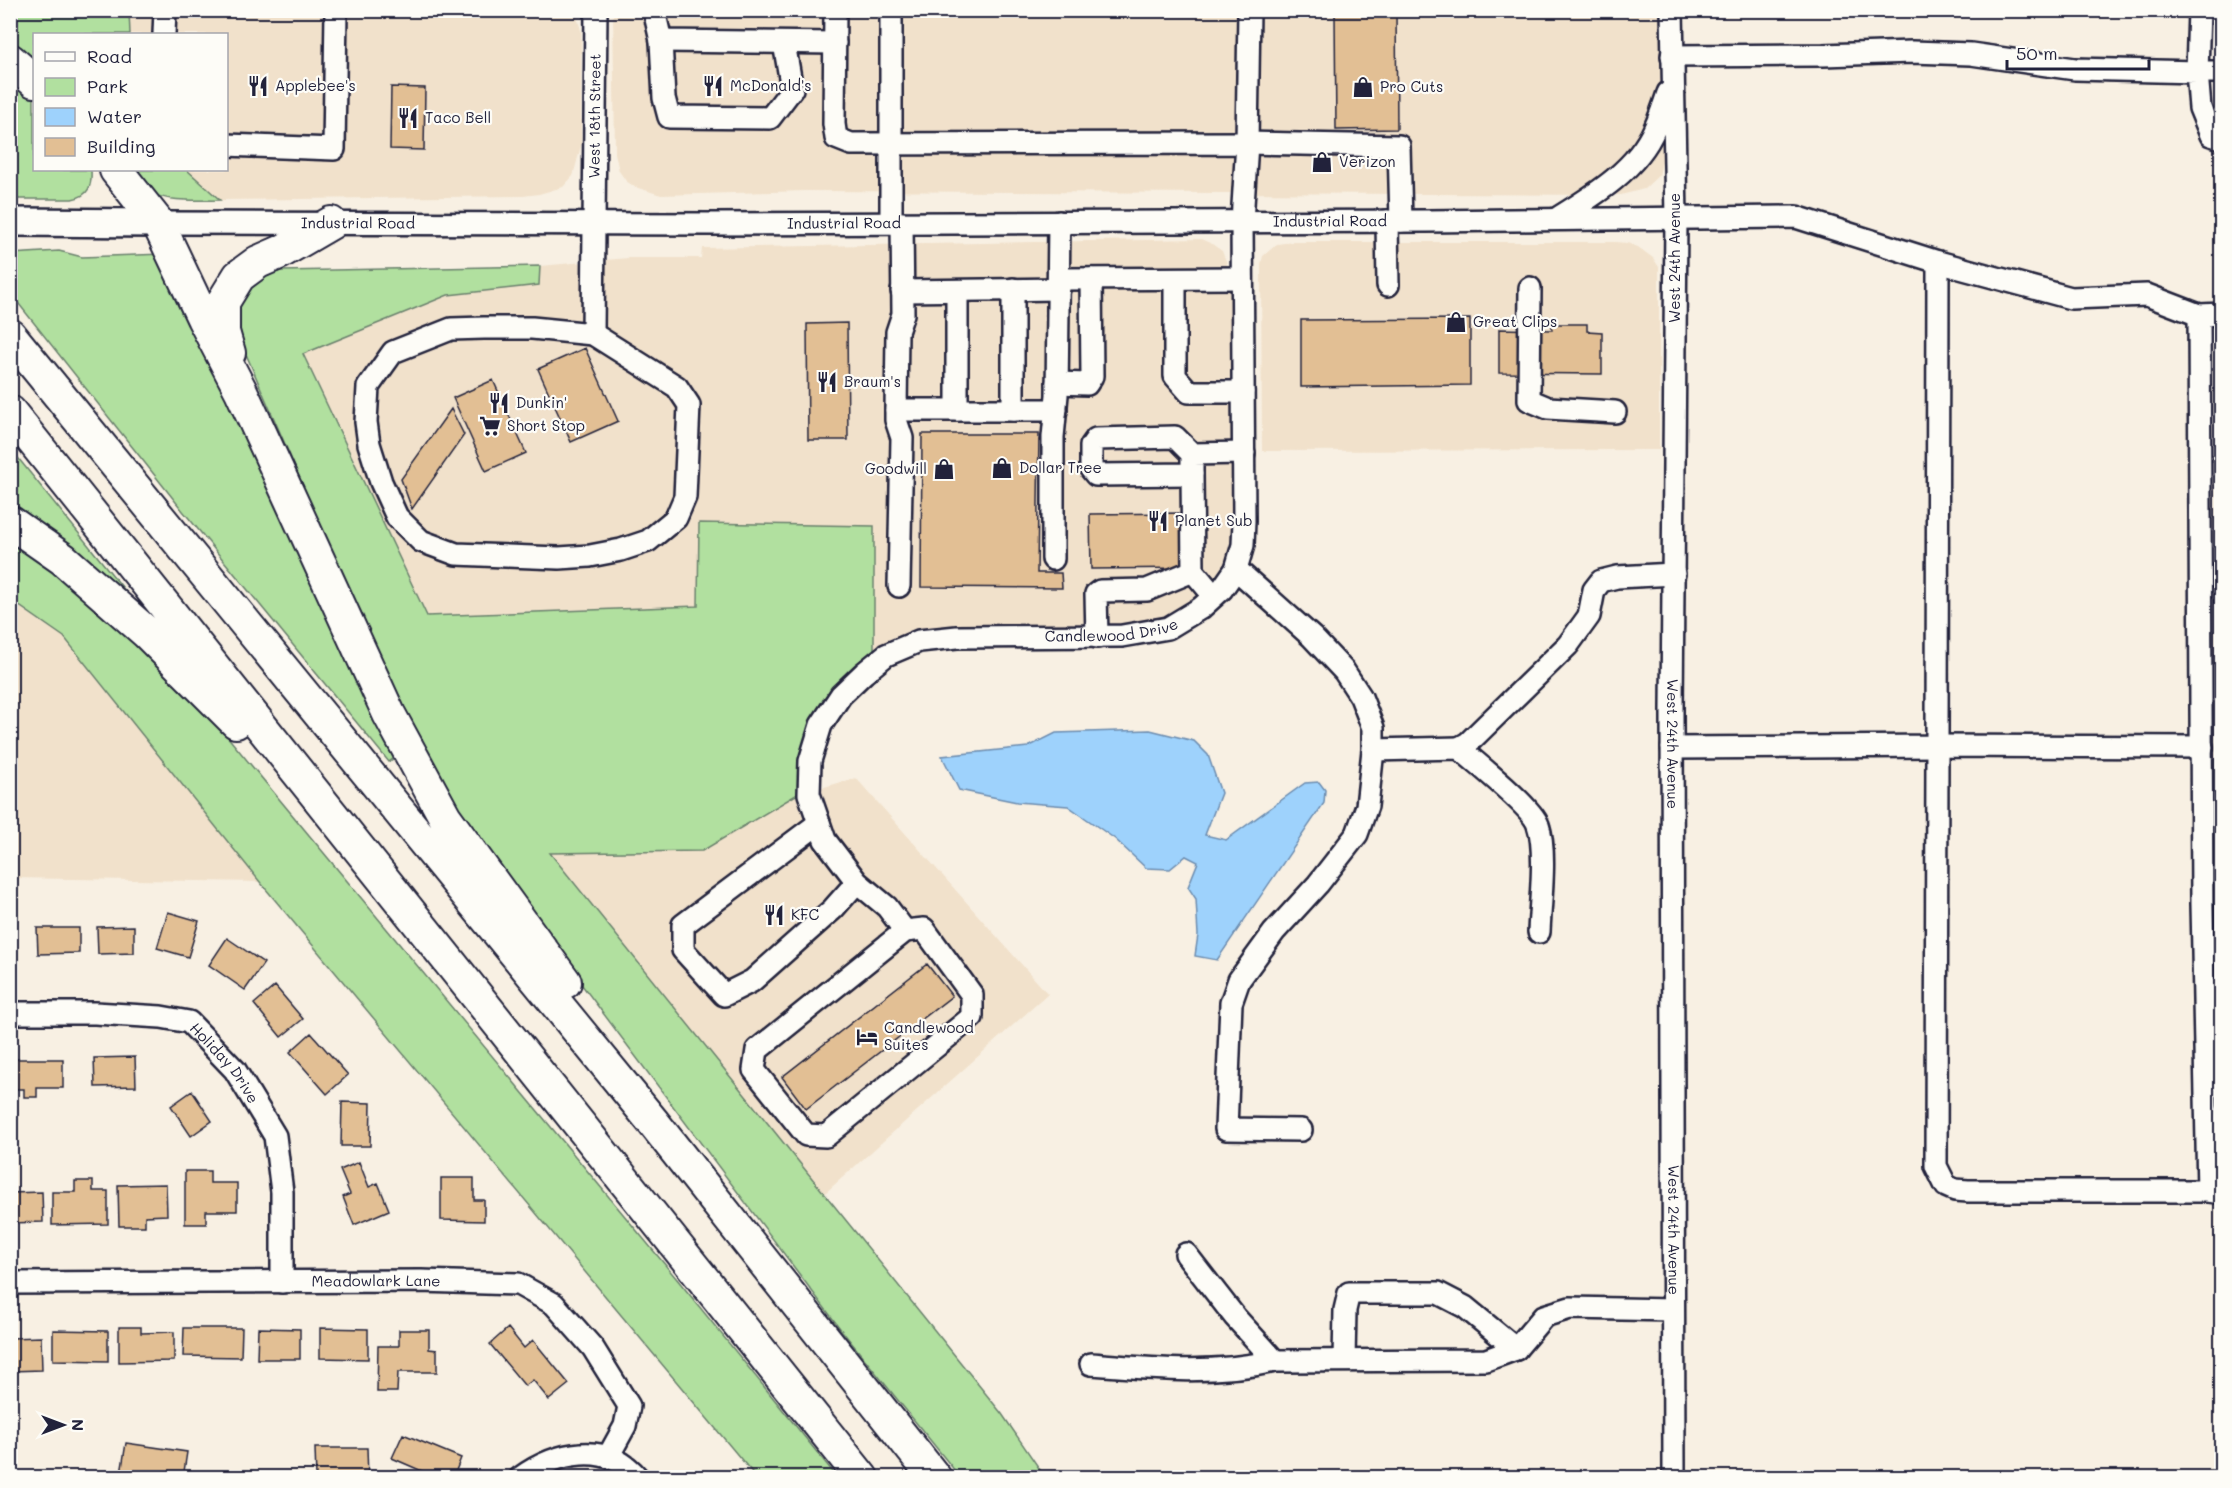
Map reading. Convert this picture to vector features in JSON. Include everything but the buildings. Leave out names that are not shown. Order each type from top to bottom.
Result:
[{"type":"highway","points":[[10,60],[33,80]]},
{"type":"highway","points":[[117,171],[158,223],[202,318],[241,391],[390,714],[445,817],[616,1053],[653,1122]]},
{"type":"highway","points":[[241,391],[223,332],[223,302],[239,276],[258,262],[281,252],[331,223]]},
{"type":"highway","points":[[10,335],[653,1122],[935,1478]]},
{"type":"highway","points":[[10,412],[862,1478]]},
{"type":"highway","points":[[10,522],[63,559],[147,633],[250,736],[302,778]]},
{"type":"main road","name":"Industrial Road","points":[[10,222],[158,223]]},
{"type":"street","points":[[164,33],[165,10]]},
{"type":"street","points":[[228,145],[334,149],[336,10]]},
{"type":"street","name":"West 18th Street","points":[[593,334],[596,10]]},
{"type":"street","points":[[654,10],[661,41],[664,99],[669,117],[770,118],[792,89],[784,43]]},
{"type":"street","points":[[835,10],[834,124],[836,138],[851,144],[1247,143],[1399,146],[1389,285]]},
{"type":"street","points":[[891,10],[892,145],[903,314],[897,332],[896,420],[902,438],[898,586]]},
{"type":"street","name":"Candlewood Drive","points":[[905,931],[887,907],[856,882],[825,840],[809,794],[810,760],[821,725],[841,695],[886,654],[919,641],[957,637],[1122,636],[1168,628],[1201,609],[1236,569],[1243,545],[1244,521],[1242,220],[1247,143],[1249,10]]},
{"type":"street","name":"West 24th Avenue","points":[[1672,10],[1676,218],[1672,748],[1674,1478]]},
{"type":"street","points":[[2199,10],[2197,72],[2200,108],[2211,135],[2222,138]]},
{"type":"street","points":[[661,41],[835,44]]},
{"type":"street","points":[[1672,56],[1947,53],[1971,54],[2075,69],[2222,72]]},
{"type":"street","points":[[1556,219],[1603,189],[1631,164],[1655,130],[1673,81]]},
{"type":"street","name":"Industrial Road","points":[[158,223],[1394,221],[1796,217],[1938,262],[2071,298],[2147,295],[2199,315]]},
{"type":"street","points":[[1053,559],[1053,437],[1058,383],[1059,222]]},
{"type":"street","points":[[1938,262],[1936,1166],[1946,1186],[1955,1190],[2215,1192],[2202,904],[2199,315],[2222,314]]},
{"type":"street","points":[[902,291],[1013,289],[1091,279],[1242,278]]},
{"type":"street","points":[[1058,383],[1087,384],[1092,376],[1091,279]]},
{"type":"street","points":[[1175,279],[1175,376],[1189,392],[1244,392]]},
{"type":"street","points":[[1530,288],[1529,400],[1548,408],[1615,412]]},
{"type":"street","points":[[1013,289],[1013,410]]},
{"type":"street","points":[[957,291],[957,410]]},
{"type":"street","points":[[532,328],[593,334],[677,387],[689,405],[685,497],[676,518],[648,541],[621,550],[590,556],[559,558],[456,554],[421,542],[397,518],[381,482],[369,444],[366,422],[368,387],[393,352],[452,329],[532,328]]},
{"type":"street","points":[[896,410],[1056,410]]},
{"type":"street","points":[[1214,596],[1193,572],[1192,464],[1244,453]]},
{"type":"street","points":[[1236,569],[1312,637],[1344,671],[1360,696],[1373,728],[1373,750],[1366,806],[1357,834],[1318,884],[1274,932],[1254,958],[1239,980],[1231,1003],[1226,1130],[1301,1130]]},
{"type":"street","points":[[1097,637],[1096,594],[1100,591],[1146,590],[1193,572]]},
{"type":"street","points":[[1373,750],[1459,748],[1468,742],[1568,645],[1589,616],[1594,590],[1600,581],[1617,577],[1674,574]]},
{"type":"street","points":[[1672,748],[2202,747]]},
{"type":"street","points":[[1459,748],[1506,788],[1538,823],[1542,842],[1539,932]]},
{"type":"street","points":[[819,823],[683,925],[683,950],[724,995],[752,981],[833,909],[856,882]]},
{"type":"street","points":[[924,929],[972,995],[972,1017],[826,1136],[806,1135],[754,1070],[757,1050],[905,931],[924,929]]},
{"type":"street","name":"Holiday Drive","points":[[10,1013],[95,1013],[161,1017],[189,1022],[235,1070],[275,1136],[282,1192],[282,1282]]},
{"type":"street","points":[[1186,1254],[1235,1317],[1275,1361]]},
{"type":"street","name":"Meadowlark Lane","points":[[10,1282],[421,1281],[518,1284],[554,1304],[593,1348],[629,1406],[625,1426],[609,1455]]},
{"type":"street","points":[[1344,1360],[1345,1310],[1349,1293],[1438,1293],[1465,1307],[1516,1349]]},
{"type":"street","points":[[1091,1364],[1175,1371],[1251,1366],[1275,1361],[1486,1360],[1516,1349],[1544,1316],[1570,1308],[1673,1310]]},
{"type":"street","points":[[520,1478],[548,1462],[584,1453],[609,1455],[631,1469],[638,1478]]},
{"type":"shaded area","points":[[129,11],[573,11],[581,30],[581,146],[573,176],[563,187],[523,196],[220,200],[188,171],[228,171],[228,33],[130,33]]},
{"type":"shaded area","points":[[613,11],[1663,11],[1662,163],[1659,175],[1644,189],[1621,195],[805,191],[661,195],[635,187],[626,181],[619,171],[615,153]]},
{"type":"shaded area","points":[[1201,239],[1222,251],[1230,271],[1238,524],[1233,552],[1222,576],[1204,597],[1158,622],[1134,626],[953,626],[908,633],[892,638],[874,650],[874,526],[699,524],[698,606],[427,616],[303,354],[448,295],[538,285],[540,266],[628,258],[701,258],[702,248]]},
{"type":"shaded area","points":[[1293,242],[1615,242],[1638,247],[1653,258],[1659,267],[1659,450],[1262,451],[1261,264],[1263,256],[1277,244]]},
{"type":"shaded area","points":[[10,600],[64,637],[260,882],[11,878]]},
{"type":"shaded area","points":[[856,778],[1048,994],[824,1194],[549,853],[702,851],[796,795]]},
{"type":"green space","points":[[10,11],[129,11],[130,33],[33,33],[33,60],[11,42]]},
{"type":"green space","points":[[10,73],[33,92],[33,171],[91,171],[90,185],[86,193],[78,198],[11,199]]},
{"type":"green space","points":[[131,171],[188,171],[220,200],[183,200],[155,195],[146,189]]},
{"type":"green space","points":[[59,251],[82,257],[164,254],[399,754],[389,762],[183,511],[11,294],[11,254]]},
{"type":"green space","points":[[540,266],[539,285],[448,295],[303,354],[427,616],[698,606],[699,523],[874,526],[874,650],[831,689],[816,713],[806,747],[802,793],[702,851],[550,853],[1002,1414],[1045,1477],[960,1477],[842,1331],[485,856],[426,758],[372,645],[239,338],[237,309],[239,301],[253,283],[267,275],[281,271]]},
{"type":"green space","points":[[10,448],[135,603],[11,513]]},
{"type":"green space","points":[[10,541],[91,601],[212,718],[681,1284],[837,1477],[756,1477],[260,882],[64,637],[11,600]]},
{"type":"water","points":[[1150,730],[1194,741],[1208,755],[1221,793],[1205,835],[1226,840],[1305,783],[1319,782],[1325,790],[1324,803],[1217,960],[1195,956],[1198,935],[1196,899],[1188,887],[1198,862],[1186,856],[1170,869],[1146,868],[1115,839],[1068,806],[1017,802],[959,790],[942,756],[1028,747],[1056,733]]},
{"type":"place","name":"Applebee's","points":[[258,86]]},
{"type":"place","name":"McDonald's","points":[[713,86]]},
{"type":"place","name":"Pro Cuts","points":[[1363,87]]},
{"type":"place","name":"Taco Bell","points":[[408,118]]},
{"type":"place","name":"Verizon","points":[[1322,162]]},
{"type":"place","name":"Great Clips","points":[[1456,322]]},
{"type":"place","name":"Braum's","points":[[827,382]]},
{"type":"place","name":"Dunkin'","points":[[499,403]]},
{"type":"place","name":"Short Stop","points":[[490,426]]},
{"type":"place","name":"Dollar Tree","points":[[1002,468]]},
{"type":"place","name":"Goodwill","points":[[944,469]]},
{"type":"place","name":"Planet Sub","points":[[1158,521]]},
{"type":"place","name":"KFC","points":[[774,915]]},
{"type":"place","name":"Candlewood Suites","points":[[867,1037]]}]
